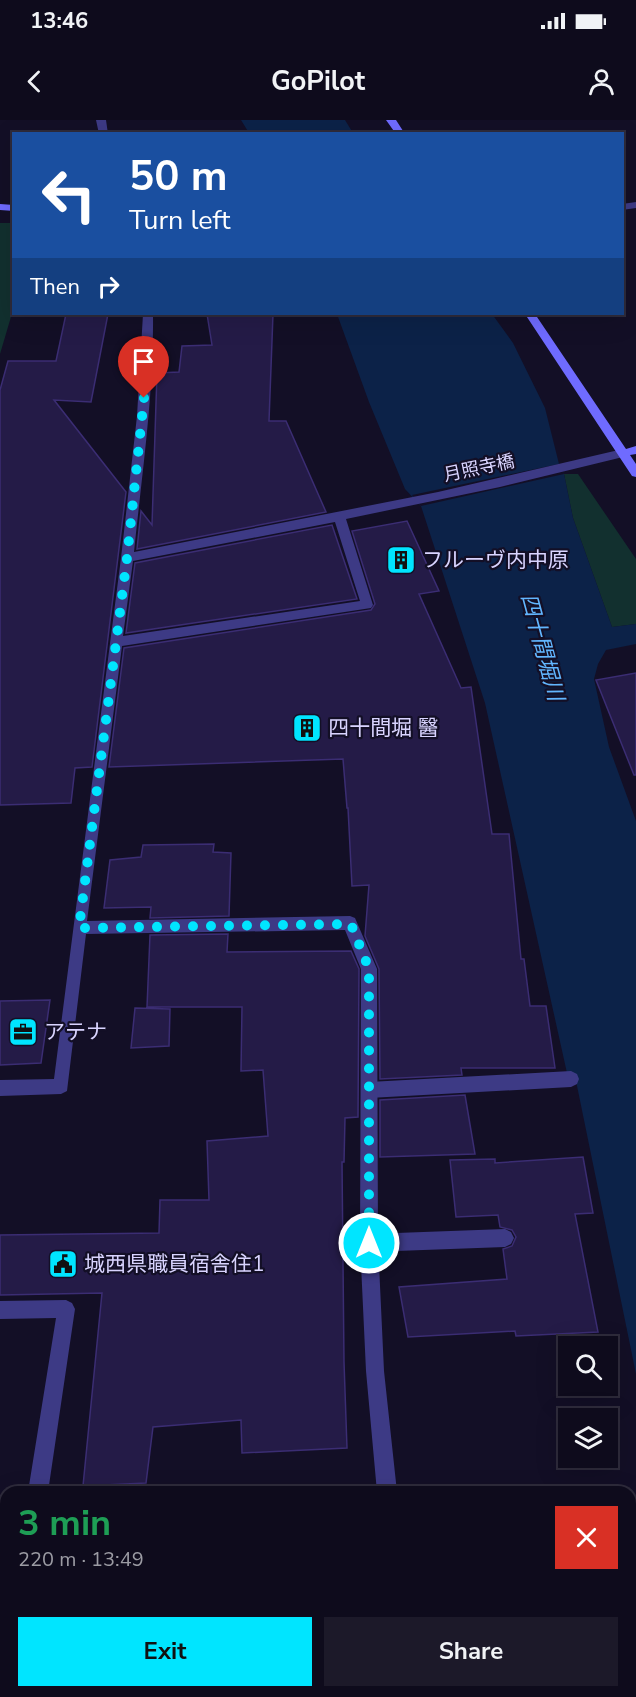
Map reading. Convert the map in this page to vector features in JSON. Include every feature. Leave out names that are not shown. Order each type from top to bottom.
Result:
[{"type":"street","points":[[0,1088],[62,1086],[79,928],[117,642],[144,406],[148,315]]},
{"type":"street","points":[[531,315],[636,473]]},
{"type":"street","points":[[623,453],[636,450]]},
{"type":"street","name":"月照寺橋","points":[[127,558],[396,505],[623,453]]},
{"type":"street","points":[[117,642],[367,605],[339,516]]},
{"type":"street","points":[[79,928],[351,924],[369,969],[369,1243],[375,1371],[386,1486]]},
{"type":"street","points":[[369,1090],[571,1079]]},
{"type":"street","points":[[369,1243],[505,1238]]},
{"type":"street","points":[[0,1310],[66,1310],[39,1486]]},
{"type":"green space","points":[[0,223],[12,223],[12,313],[0,354]]},
{"type":"green space","points":[[564,474],[578,474],[636,559],[636,624],[612,627],[573,518]]},
{"type":"water","points":[[241,120],[345,120],[352,132],[248,132]]},
{"type":"water","name":"四十間堀川","points":[[337,315],[493,315],[513,343],[545,408],[559,464],[564,474],[573,518],[612,627],[636,624],[636,644],[606,650],[598,664],[594,679],[609,747],[636,821],[636,1374],[575,1076],[567,1073],[485,703],[421,506],[405,489],[369,402]]},
{"type":"pier","points":[[559,464],[564,474],[421,506],[412,495]]},
{"type":"building","points":[[66,315],[108,315],[91,402],[54,400],[126,492],[92,767],[75,768],[71,803],[0,805],[0,390],[8,361],[56,361]]},
{"type":"building","points":[[207,315],[273,315],[269,421],[286,421],[326,512],[137,549],[141,511],[152,525],[157,373],[179,372],[182,346],[212,345]]},
{"type":"building","points":[[407,521],[439,591],[419,594],[461,688],[471,687],[492,834],[509,834],[521,959],[524,959],[530,1006],[546,1006],[555,1068],[461,1068],[462,1075],[380,1079],[379,969],[365,936],[369,885],[352,886],[343,759],[109,767],[124,648],[371,610],[375,604],[352,531]]},
{"type":"building","points":[[332,525],[357,599],[126,633],[135,563]]},
{"type":"building","points":[[636,673],[636,775],[634,775],[596,680]]},
{"type":"building","points":[[214,844],[213,852],[231,853],[229,916],[150,918],[151,907],[104,908],[110,860],[141,857],[143,845]]},
{"type":"building","points":[[228,934],[227,952],[351,951],[359,969],[358,1117],[345,1118],[344,1162],[342,1162],[347,1448],[242,1453],[241,1420],[153,1427],[146,1483],[83,1486],[102,1293],[0,1295],[0,1235],[159,1233],[160,1200],[209,1200],[207,1141],[268,1136],[263,1070],[241,1071],[242,1007],[147,1007],[150,935]]},
{"type":"building","name":"アテナ","points":[[50,1000],[41,1063],[0,1065],[0,1001]]},
{"type":"building","points":[[135,1008],[170,1009],[169,1046],[131,1048]]},
{"type":"building","points":[[465,1095],[475,1154],[380,1157],[380,1100]]},
{"type":"building","points":[[583,1157],[593,1213],[575,1214],[598,1332],[516,1336],[515,1331],[408,1337],[399,1287],[507,1279],[503,1249],[512,1246],[516,1237],[512,1230],[500,1227],[498,1215],[456,1217],[450,1160],[495,1159],[495,1163]]},
{"type":"place","name":"フルーヴ内中原","points":[[401,560]]},
{"type":"place","name":"四十間堀 醫","points":[[307,728]]},
{"type":"place","name":"アテナ","points":[[23,1032]]},
{"type":"place","name":"城西県職員宿舎住1","points":[[63,1264]]},
{"type":"route","points":[[144,398],[127,558],[79,928],[351,924],[369,969],[369,1243]]}]
